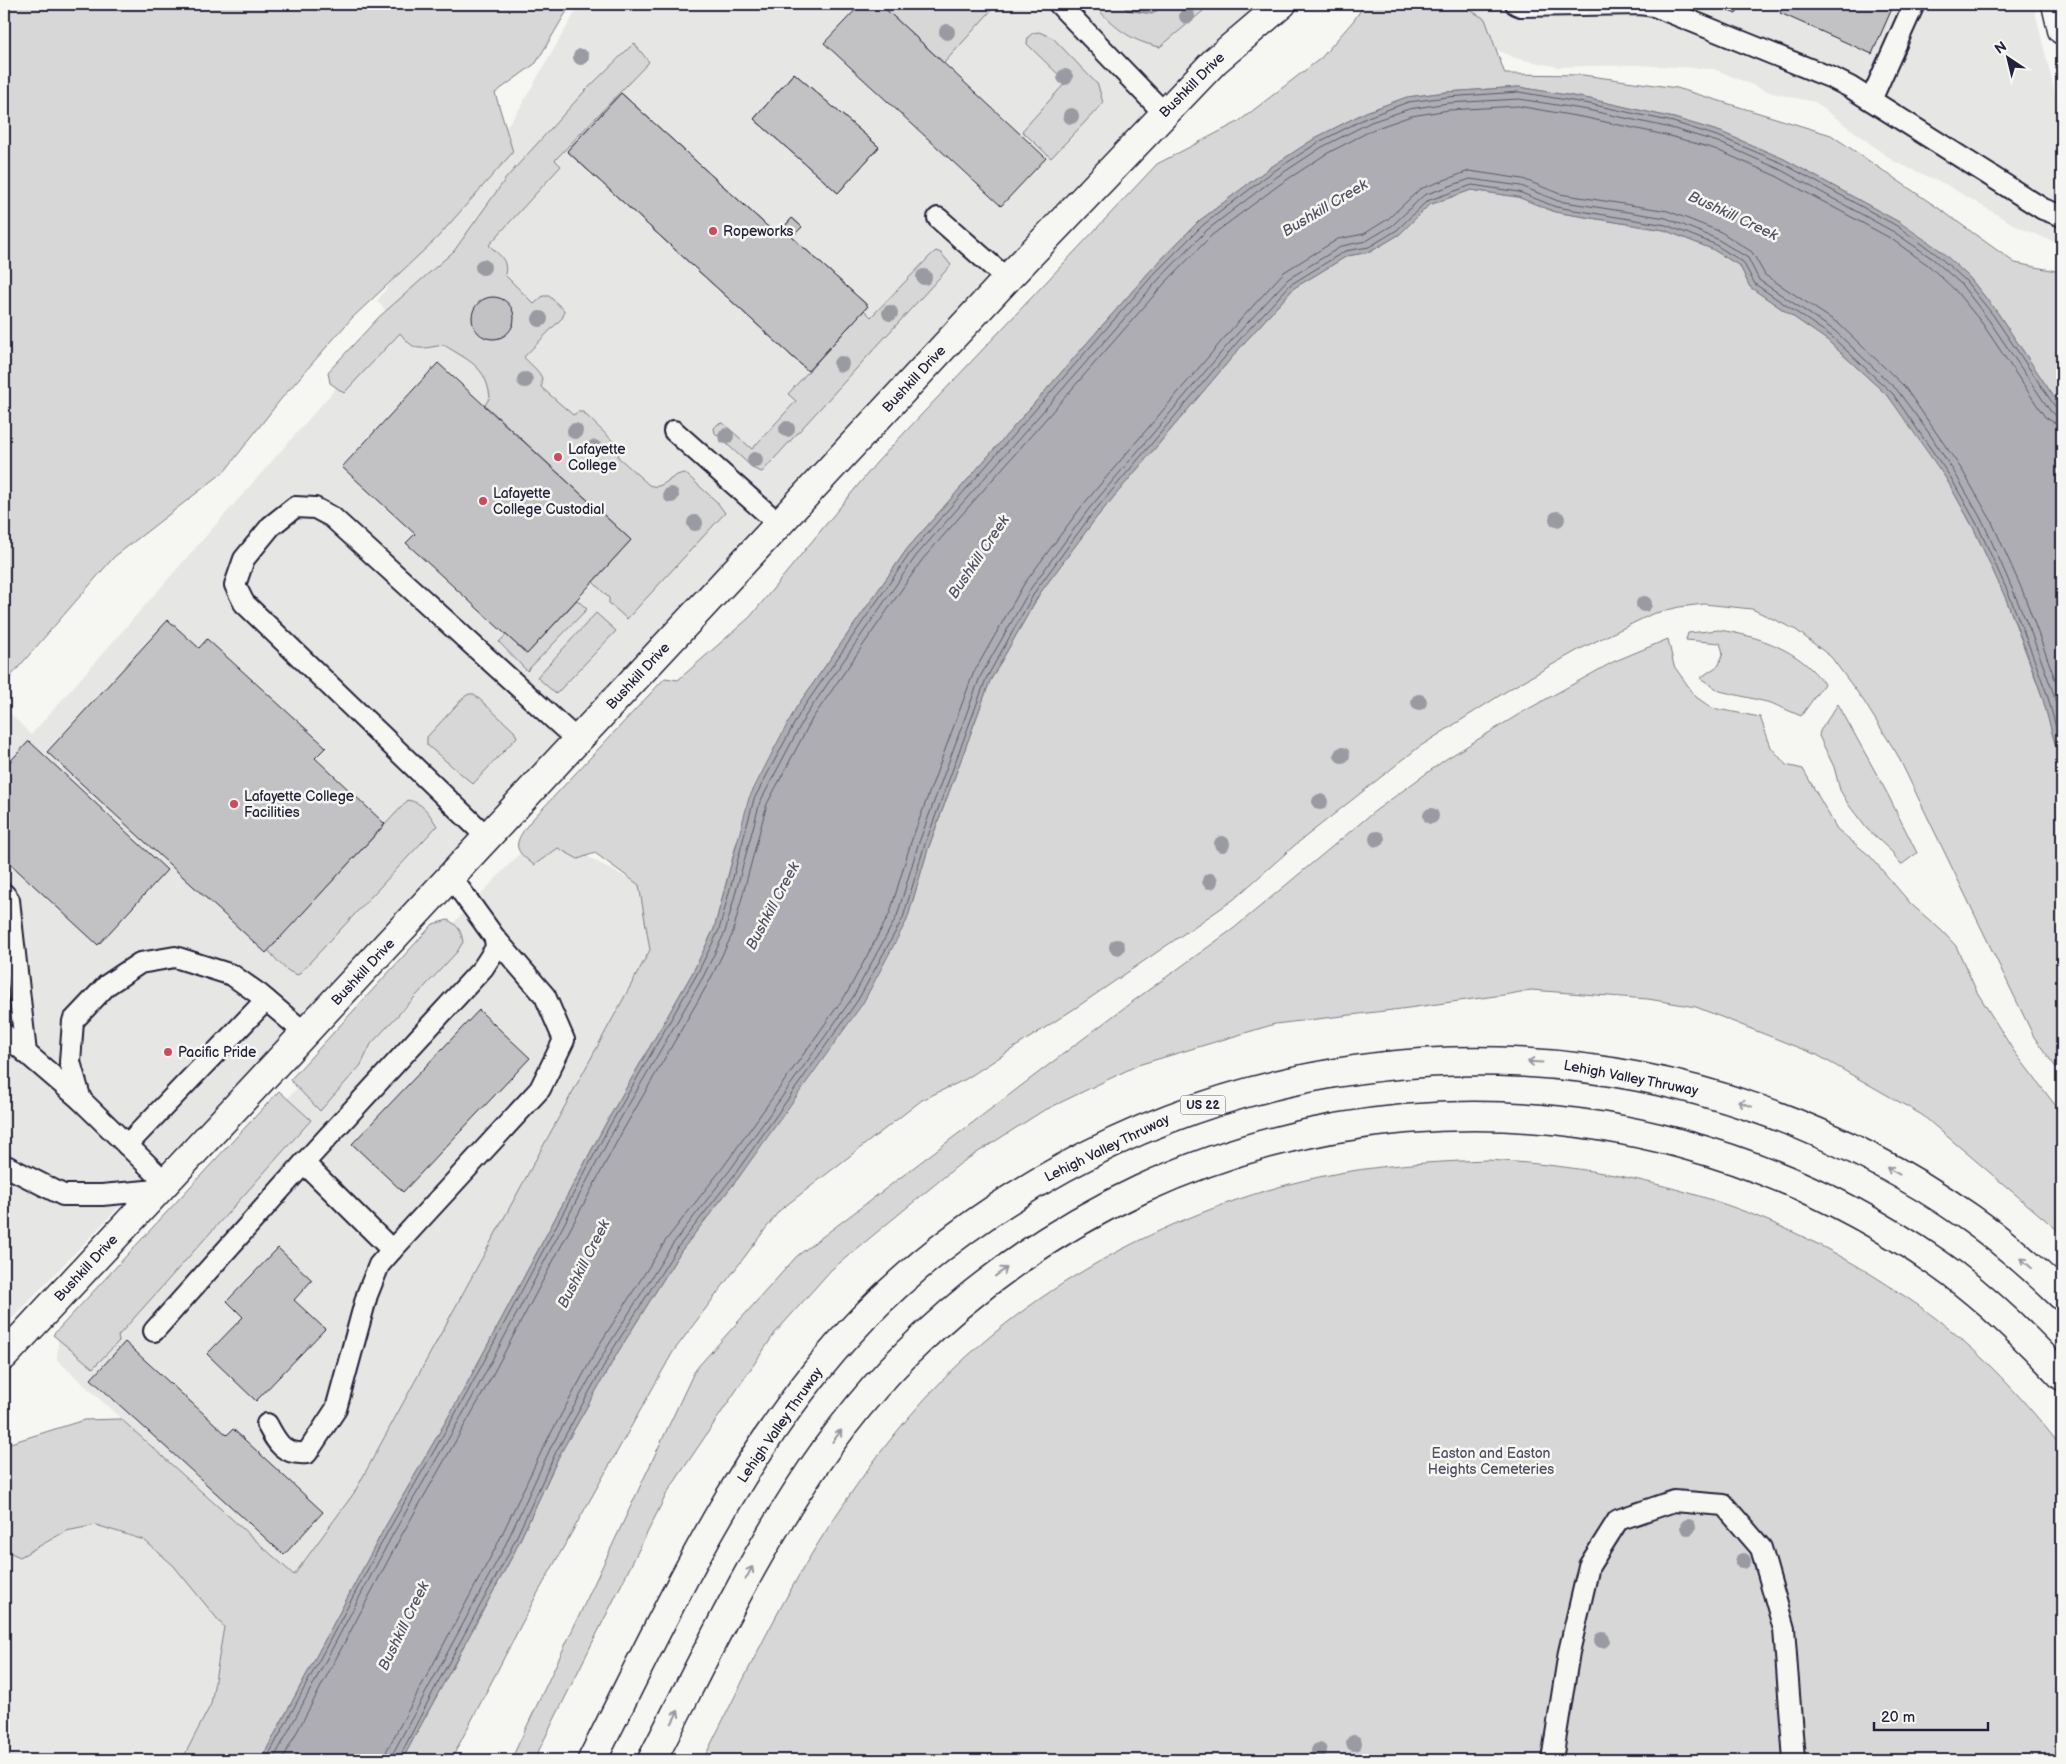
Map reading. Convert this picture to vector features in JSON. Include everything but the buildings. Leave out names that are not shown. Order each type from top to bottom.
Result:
[{"type":"main road","name":"Bushkill Drive","points":[[4,1356],[1006,279],[1215,61],[1282,4]]},
{"type":"main road","points":[[2056,4],[2062,30]]},
{"type":"main road","name":"Lehigh Valley Thruway","points":[[592,1760],[688,1570],[718,1515],[788,1408],[863,1318],[944,1245],[1038,1182],[1135,1131],[1190,1109],[1233,1095],[1300,1079],[1359,1069],[1422,1062],[1489,1060],[1551,1063],[1672,1084],[1733,1100],[1793,1122],[1869,1158],[1911,1181],[1970,1218],[2025,1261],[2062,1296]]},
{"type":"main road","points":[[652,1760],[766,1542],[833,1441],[903,1357],[978,1289],[1022,1257],[1066,1230],[1157,1182],[1208,1162],[1257,1146],[1311,1133],[1366,1124],[1426,1118],[1488,1115],[1545,1118],[1601,1126],[1660,1138],[1717,1153],[1771,1173],[1827,1198],[1937,1263],[1988,1303],[2032,1344],[2062,1376]]},
{"type":"lane","points":[[1059,4],[1164,113]]},
{"type":"lane","points":[[1516,4],[1522,6],[1640,4],[1654,6],[1832,78],[1871,100],[2043,209],[2062,216]]},
{"type":"lane","points":[[1871,100],[1914,4]]},
{"type":"lane","points":[[938,218],[1006,279]]},
{"type":"lane","points":[[674,431],[779,524]]},
{"type":"lane","points":[[487,837],[244,603],[235,585],[244,559],[271,526],[295,507],[315,508],[332,517],[578,741]]},
{"type":"lane","points":[[267,1424],[278,1445],[295,1454],[307,1453],[336,1409],[367,1295],[379,1265],[540,1089],[564,1040],[545,996],[496,938],[451,877]]},
{"type":"lane","points":[[4,894],[9,900],[26,1053]]},
{"type":"lane","points":[[154,1331],[304,1163],[483,968],[496,948],[496,938]]},
{"type":"lane","points":[[81,1100],[70,1062],[73,1021],[107,985],[140,963],[175,957],[232,975],[266,1000],[305,1033]]},
{"type":"lane","points":[[127,1145],[266,1000]]},
{"type":"lane","points":[[4,1034],[81,1100],[127,1145],[161,1186]]},
{"type":"lane","points":[[304,1163],[392,1250]]},
{"type":"lane","points":[[4,1165],[63,1195],[102,1195],[161,1186]]},
{"type":"lane","points":[[1552,1760],[1569,1652],[1589,1566],[1618,1520],[1674,1501],[1724,1506],[1761,1548],[1784,1629],[1794,1760]]},
{"type":"shaded area","name":"Lafayette College","points":[[580,4],[1282,4],[311,1006],[4,1327],[4,720],[10,713],[31,735],[395,321],[377,301],[518,111]]},
{"type":"shaded area","points":[[1422,4],[2033,4],[2062,122],[2062,240],[2052,241],[2018,227],[1945,184],[1893,161],[1815,102],[1772,93],[1714,69],[1637,65],[1558,67],[1515,58],[1433,21]]},
{"type":"shaded area","points":[[541,831],[640,885],[650,950],[354,1493],[293,1576],[57,1360],[58,1340]]},
{"type":"shaded area","points":[[137,1493],[224,1627],[211,1704],[182,1760],[4,1760],[4,1508]]},
{"type":"green space","points":[[4,4],[571,4],[536,63],[495,93],[513,152],[437,238],[351,319],[281,399],[225,471],[114,557],[4,684]]},
{"type":"green space","points":[[880,4],[997,4],[944,63]]},
{"type":"green space","points":[[1093,4],[1197,4],[1203,11],[1160,47],[1139,41],[1122,32]]},
{"type":"green space","points":[[1365,4],[1460,4],[1485,19],[1505,74],[1583,75],[1677,88],[1831,135],[2015,263],[2061,272],[2062,409],[1997,312],[1969,277],[1899,222],[1784,159],[1721,132],[1674,118],[1590,99],[1519,87],[1447,92],[1407,97],[1366,112],[1317,137],[1268,169],[1199,221],[1150,271],[907,549],[796,708],[736,845],[714,929],[693,972],[606,1123],[462,1393],[384,1529],[261,1760],[182,1760],[211,1704],[224,1627],[173,1565],[144,1540],[96,1525],[66,1531],[20,1557],[4,1550],[4,1445],[84,1420],[121,1419],[294,1575],[354,1493],[650,950],[639,885],[595,853],[578,859],[558,848],[534,865],[519,850],[518,842],[524,830],[665,678],[678,680],[750,617],[877,462],[1157,164],[1238,122],[1321,58],[1354,20]]},
{"type":"green space","points":[[1039,32],[1053,38],[1098,85],[1103,103],[1051,158],[1022,131],[1066,82],[1027,44],[1028,37],[1033,33]]},
{"type":"green space","points":[[634,43],[649,62],[555,160],[561,166],[489,245],[504,261],[505,275],[534,304],[543,296],[549,296],[564,310],[563,317],[524,357],[540,375],[542,379],[541,387],[573,415],[583,412],[617,445],[618,457],[649,485],[659,486],[675,476],[685,473],[717,502],[725,513],[627,619],[609,603],[609,598],[593,582],[631,540],[485,405],[490,397],[488,387],[485,378],[475,365],[444,345],[424,348],[415,347],[400,333],[344,393],[330,383],[328,372],[379,317],[454,251],[507,177],[582,94]]},
{"type":"green space","points":[[1471,190],[1518,197],[1555,212],[1664,230],[1712,249],[1740,266],[1750,287],[1827,340],[1889,397],[1920,439],[1947,480],[1974,529],[2006,599],[2042,696],[2062,769],[2062,1076],[2034,1037],[1897,754],[1863,700],[1831,657],[1796,630],[1752,609],[1704,604],[1679,607],[1652,614],[1580,649],[1513,687],[1419,747],[1295,845],[1233,900],[1077,1007],[966,1079],[922,1100],[779,1211],[673,1352],[535,1598],[451,1760],[402,1760],[513,1555],[560,1454],[618,1352],[681,1251],[739,1177],[907,920],[928,849],[990,681],[1040,593],[1096,518],[1245,342],[1294,288],[1347,256],[1370,252],[1400,234],[1429,205]]},
{"type":"green space","points":[[936,251],[941,253],[951,265],[762,472],[754,469],[715,433],[714,428],[718,424],[723,423],[752,449],[796,401],[788,394],[864,310],[871,317]]},
{"type":"green space","points":[[577,600],[587,609],[527,671],[499,642],[506,635],[527,654]]},
{"type":"green space","points":[[596,613],[616,631],[556,694],[537,677]]},
{"type":"green space","points":[[1719,630],[1749,636],[1778,646],[1803,662],[1814,672],[1824,684],[1801,716],[1771,703],[1720,691],[1700,678],[1719,665],[1723,653],[1720,643],[1686,640],[1688,633]]},
{"type":"green space","points":[[1668,639],[1674,666],[1696,697],[1712,708],[1760,717],[1771,747],[1786,765],[1803,769],[1837,829],[1870,856],[1911,904],[1956,946],[1977,992],[2013,1050],[2062,1114],[2062,1234],[1922,1115],[1817,1055],[1696,1007],[1648,999],[1531,990],[1401,1009],[1275,1024],[1138,1065],[1041,1112],[961,1163],[831,1270],[775,1333],[667,1493],[534,1760],[511,1760],[695,1370],[797,1256],[1125,1007],[1233,929],[1375,811],[1446,759],[1521,713],[1613,662]]},
{"type":"green space","points":[[469,694],[474,694],[514,731],[517,737],[473,784],[427,745],[427,737]]},
{"type":"green space","points":[[1838,704],[1887,793],[1917,853],[1901,865],[1892,852],[1867,829],[1840,790],[1834,767],[1819,736],[1820,731]]},
{"type":"green space","points":[[408,800],[422,806],[437,826],[298,975],[289,971],[268,950]]},
{"type":"green space","points":[[448,920],[459,929],[463,942],[457,952],[371,1044],[361,1065],[320,1111],[290,1080],[433,924]]},
{"type":"green space","points":[[279,1091],[311,1120],[118,1336],[119,1341],[93,1368],[53,1335]]},
{"type":"green space","name":"Easton and Easton Heights Cemeteries","points":[[1487,1160],[1540,1164],[1591,1171],[1641,1181],[1690,1193],[1738,1209],[1785,1228],[1831,1251],[1909,1299],[1950,1330],[2001,1377],[2062,1448],[2062,1760],[703,1760],[750,1666],[800,1573],[859,1481],[895,1433],[935,1388],[974,1350],[1017,1315],[1063,1283],[1112,1255],[1162,1230],[1214,1208],[1267,1190],[1319,1177],[1382,1167]]},
{"type":"water","points":[[1122,4],[1166,4],[1152,14],[1127,10]]},
{"type":"water","name":"Bushkill Creek","points":[[1519,87],[1590,99],[1674,118],[1721,132],[1784,159],[1899,222],[1940,250],[1969,277],[1997,312],[2062,409],[2062,769],[2042,696],[2027,653],[2006,599],[1974,529],[1947,480],[1889,397],[1827,340],[1750,287],[1740,266],[1712,249],[1664,230],[1555,212],[1518,197],[1471,190],[1429,205],[1400,234],[1370,252],[1347,256],[1294,288],[1245,342],[1096,518],[1040,593],[990,681],[928,849],[907,920],[863,1003],[739,1177],[681,1251],[618,1352],[560,1454],[513,1555],[402,1760],[261,1760],[384,1529],[462,1393],[606,1123],[693,972],[714,929],[749,798],[774,749],[796,708],[907,549],[1150,271],[1199,221],[1268,169],[1317,137],[1366,112],[1407,97]]},
{"type":"place","name":"Ropeworks","points":[[713,231]]},
{"type":"place","name":"Lafayette College","points":[[558,457]]},
{"type":"place","name":"Lafayette College Custodial","points":[[483,501]]},
{"type":"place","name":"Lafayette College Facilities","points":[[234,804]]},
{"type":"place","name":"Pacific Pride","points":[[168,1052]]}]
